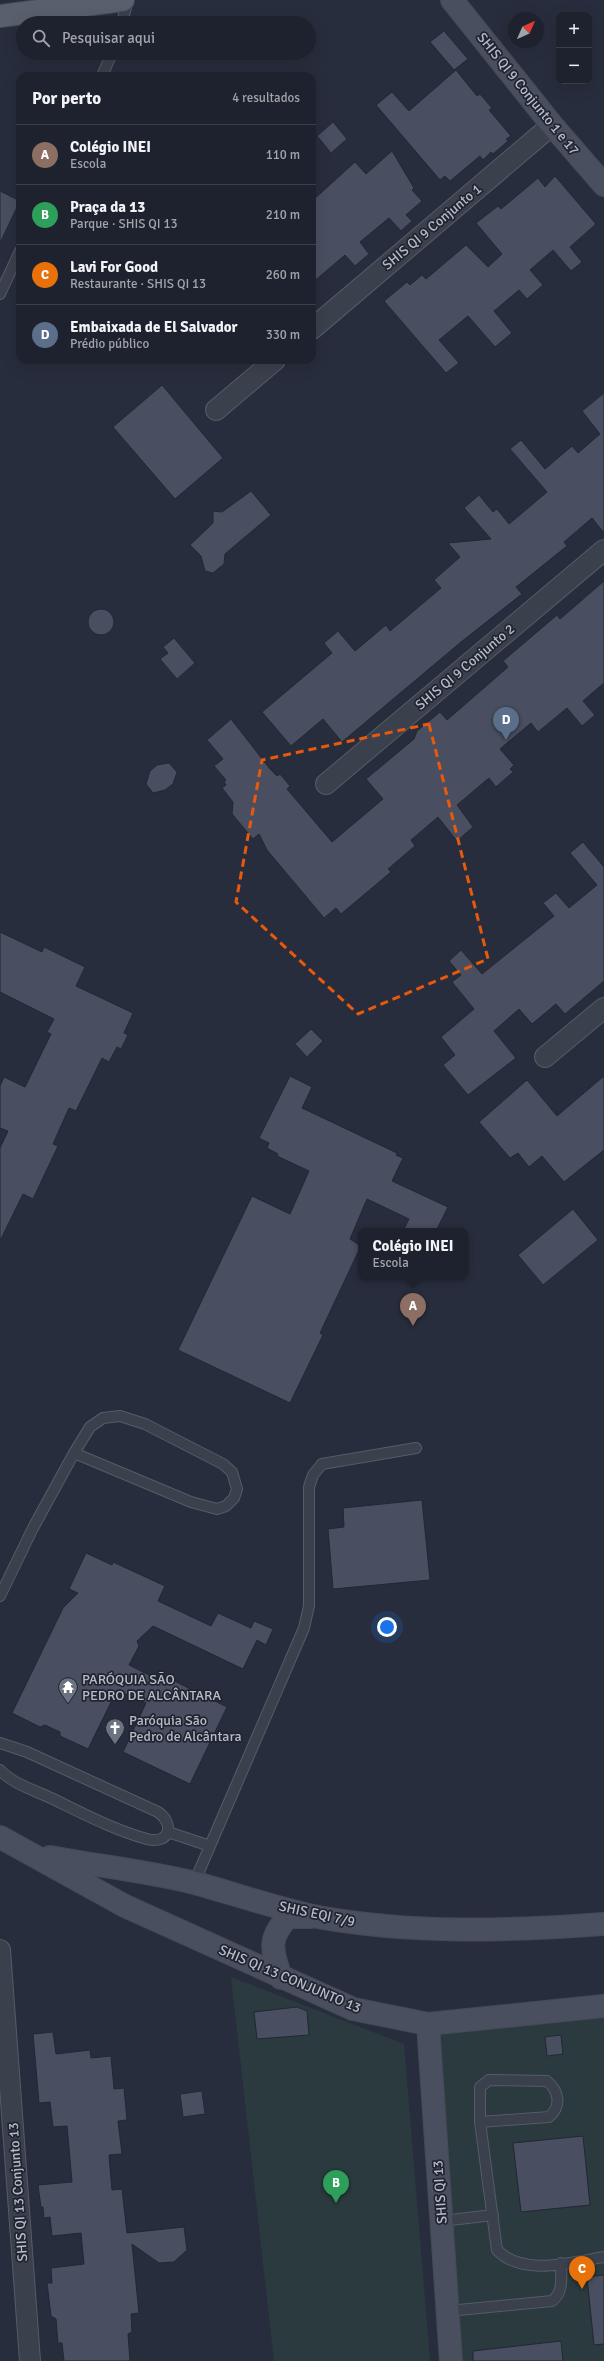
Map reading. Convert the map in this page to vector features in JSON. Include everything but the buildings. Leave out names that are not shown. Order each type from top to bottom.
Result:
[{"type":"main road","points":[[0,16],[123,0]]},
{"type":"street","name":"SHIS QI 9 Conjunto 1 e 17","points":[[453,1],[552,126],[604,185]]},
{"type":"street","name":"SHIS QI 9 Conjunto 1","points":[[316,326],[552,126]]},
{"type":"street","points":[[216,410],[270,364]]},
{"type":"street","name":"SHIS QI 9 Conjunto 2","points":[[326,784],[604,550]]},
{"type":"street","points":[[545,1057],[604,1008]]},
{"type":"street","name":"SHIS QI 13 CONJUNTO 13","points":[[0,1836],[35,1854],[125,1906],[281,1978],[353,2009],[428,2024],[604,2006]]},
{"type":"street","name":"SHIS EQI 7/9","points":[[35,1854],[194,1883],[317,1917],[362,1923],[452,1930],[536,1929],[604,1924]]},
{"type":"street","points":[[281,1978],[272,1952],[273,1939],[277,1928],[288,1917],[317,1917]]},
{"type":"street","name":"SHIS QI 13 Conjunto 13","points":[[0,1950],[30,2361]]},
{"type":"street","name":"SHIS QI 13","points":[[428,2024],[451,2361]]},
{"type":"lane","points":[[124,16],[128,0]]},
{"type":"lane","points":[[104,72],[109,60]]},
{"type":"lane","points":[[0,294],[16,260]]},
{"type":"lane","points":[[0,1596],[33,1528],[74,1453],[90,1426],[102,1418],[120,1416],[145,1424],[223,1464],[232,1472],[237,1489],[234,1498],[226,1506],[217,1508],[191,1502],[74,1453]]},
{"type":"lane","points":[[194,1883],[304,1628],[309,1606],[309,1487],[314,1475],[322,1464],[416,1448]]},
{"type":"lane","points":[[0,1743],[10,1745],[27,1752],[158,1812],[165,1817],[168,1824],[168,1832],[165,1837],[159,1840],[148,1839],[109,1826],[22,1785],[0,1770]]},
{"type":"lane","points":[[168,1832],[210,1846]]},
{"type":"lane","points":[[480,2122],[549,2117],[555,2112],[558,2095],[553,2086],[547,2081],[488,2080],[480,2087],[480,2122],[497,2250],[504,2256],[525,2265],[561,2263],[604,2257]]},
{"type":"lane","points":[[442,2221],[493,2215]]},
{"type":"lane","points":[[448,2311],[552,2301],[559,2297],[561,2287],[561,2263]]},
{"type":"highlighted area","points":[[429,724],[488,959],[358,1014],[236,902],[262,760]]},
{"type":"shaded area","points":[[231,1977],[404,2044],[430,2361],[274,2361]]},
{"type":"shaded area","points":[[604,2016],[604,2361],[462,2361],[436,2035]]},
{"type":"place","name":"Embaixada de El Salvador","points":[[506,740]]},
{"type":"place","name":"Colégio INEI","points":[[413,1326]]},
{"type":"place","name":"PARÓQUIA SÃO PEDRO DE ALCÂNTARA","points":[[68,1704]]},
{"type":"place","name":"Paróquia São Pedro de Alcântara","points":[[115,1745]]},
{"type":"place","name":"Praça da 13","points":[[336,2203]]},
{"type":"place","name":"Lavi For Good","points":[[582,2289]]}]
